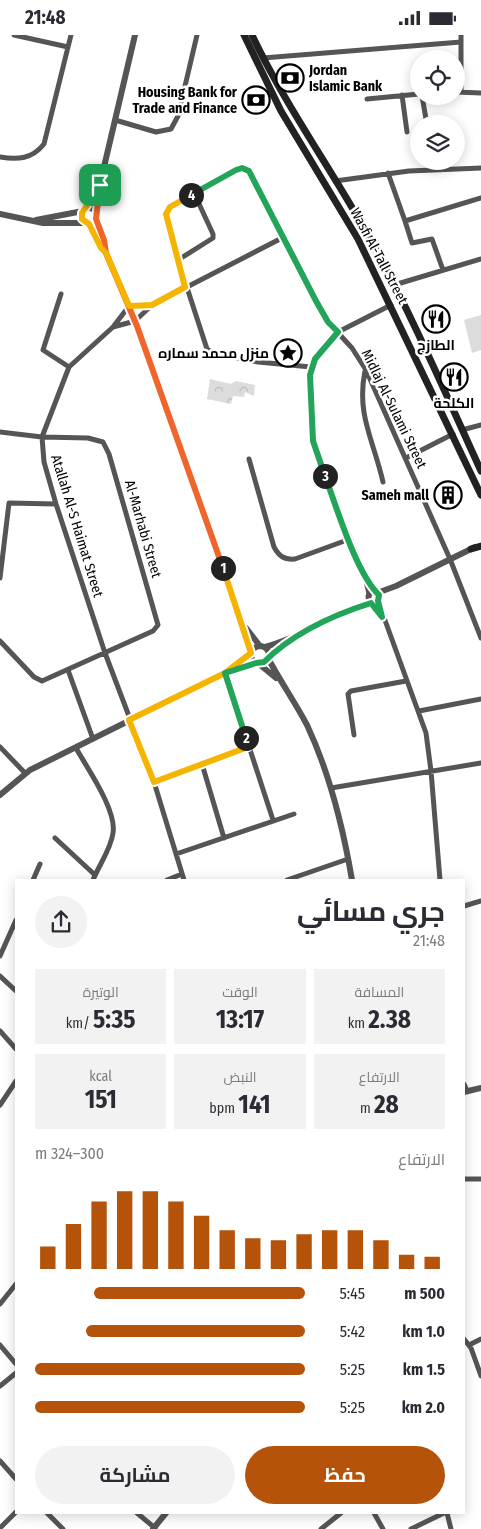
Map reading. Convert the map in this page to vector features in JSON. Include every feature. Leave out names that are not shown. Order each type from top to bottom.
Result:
[{"type":"main road","name":"Wasfi Al-Tall Street","points":[[244,35],[281,111],[358,239],[481,495]]},
{"type":"main road","name":"Wasfi Al-Tall Street","points":[[252,35],[289,108],[367,234],[394,285],[481,471]]},
{"type":"main road","points":[[471,549],[481,545]]},
{"type":"street","points":[[14,35],[68,47]]},
{"type":"street","points":[[0,157],[25,158],[36,153],[44,144],[71,35]]},
{"type":"street","points":[[0,214],[56,224],[87,223],[96,215],[100,185],[135,35]]},
{"type":"street","points":[[115,120],[156,132],[171,129],[178,116],[197,35]]},
{"type":"street","points":[[461,35],[461,50]]},
{"type":"street","points":[[263,58],[461,42]]},
{"type":"street","points":[[465,92],[481,93]]},
{"type":"street","points":[[402,95],[407,131]]},
{"type":"street","points":[[367,99],[410,95]]},
{"type":"street","name":"Midlaj Al-Sulami Street","points":[[194,193],[236,170],[246,168],[252,175],[282,238],[328,322],[338,332],[366,370],[450,559],[481,638]]},
{"type":"street","points":[[334,181],[388,173],[481,168]]},
{"type":"street","points":[[388,173],[411,242],[432,239],[443,270]]},
{"type":"street","points":[[100,185],[82,216],[106,253]]},
{"type":"street","points":[[178,260],[213,238],[213,234],[194,193],[167,211],[166,217],[185,287],[205,346],[210,352],[258,362],[311,367]]},
{"type":"street","points":[[405,221],[481,197]]},
{"type":"street","points":[[35,221],[92,209],[96,215],[106,253],[135,321],[244,625],[251,653],[258,663],[279,681]]},
{"type":"street","points":[[135,321],[152,305],[282,238]]},
{"type":"street","points":[[394,285],[481,259]]},
{"type":"street","points":[[61,294],[43,350],[70,367]]},
{"type":"street","points":[[129,306],[152,305]]},
{"type":"street","points":[[391,305],[338,332],[324,347],[311,367],[311,411],[315,450],[419,711],[426,733],[440,879]]},
{"type":"street","name":"Atallah Al-S Haimat Street","points":[[129,306],[113,327],[70,367],[42,437],[44,462],[105,653],[154,782],[184,879]]},
{"type":"street","name":"Atallah Al-S Haimat Street","points":[[113,327],[135,321]]},
{"type":"street","points":[[366,370],[362,385],[364,423],[383,482]]},
{"type":"street","points":[[462,430],[481,425]]},
{"type":"street","points":[[0,432],[42,437]]},
{"type":"street","points":[[406,458],[453,434]]},
{"type":"street","name":"Al-Marhabi Street","points":[[42,437],[88,437],[103,442],[109,454],[158,625],[153,631],[105,653]]},
{"type":"street","points":[[249,459],[274,547],[278,555],[287,559],[295,559],[350,539]]},
{"type":"street","points":[[0,579],[8,503],[56,504]]},
{"type":"street","points":[[0,795],[25,773],[227,672],[258,663],[288,641],[471,549]]},
{"type":"street","points":[[244,625],[262,646],[279,681],[306,723],[331,789],[352,879]]},
{"type":"street","points":[[0,641],[38,680],[47,680],[105,653]]},
{"type":"street","points":[[227,672],[251,653],[255,647],[288,641]]},
{"type":"street","points":[[68,670],[93,739]]},
{"type":"street","points":[[227,672],[248,747],[272,820]]},
{"type":"street","points":[[354,735],[348,694],[351,691],[406,681]]},
{"type":"street","points":[[419,711],[481,699]]},
{"type":"street","points":[[0,747],[25,773]]},
{"type":"street","points":[[154,782],[248,747]]},
{"type":"street","points":[[55,838],[94,877],[113,835],[113,821],[99,789],[76,748]]},
{"type":"street","points":[[331,789],[481,763]]},
{"type":"street","points":[[202,764],[224,838]]},
{"type":"street","points":[[176,854],[294,814]]},
{"type":"street","points":[[290,879],[348,859]]},
{"type":"street","points":[[33,879],[40,863]]},
{"type":"street","points":[[169,879],[182,873]]},
{"type":"street","points":[[465,906],[481,901]]},
{"type":"street","points":[[0,956],[15,922]]},
{"type":"street","points":[[0,976],[15,990]]},
{"type":"street","points":[[0,1031],[15,1048]]},
{"type":"street","points":[[0,1105],[15,1082]]},
{"type":"street","points":[[465,1092],[481,1088]]},
{"type":"street","points":[[465,1179],[481,1179]]},
{"type":"street","points":[[0,1304],[15,1285]]},
{"type":"street","points":[[469,1345],[481,1339]]},
{"type":"street","points":[[465,1340],[469,1345],[481,1376]]},
{"type":"street","points":[[0,1345],[15,1363]]},
{"type":"street","points":[[0,1386],[15,1374]]},
{"type":"street","points":[[0,1461],[15,1475]]},
{"type":"street","points":[[0,1527],[15,1513]]},
{"type":"street","points":[[48,1514],[63,1529]]},
{"type":"street","points":[[138,1514],[154,1529],[165,1514]]},
{"type":"street","points":[[321,1529],[340,1514]]},
{"type":"street","points":[[375,1514],[383,1529]]},
{"type":"street","points":[[411,1529],[443,1514]]},
{"type":"street","points":[[445,1514],[451,1529]]},
{"type":"green space","points":[[481,315],[481,350],[472,353],[464,320]]},
{"type":"green space","points":[[210,379],[231,384],[236,381],[255,385],[254,396],[245,392],[244,397],[233,396],[231,404],[207,399]]},
{"type":"place","name":"Jordan Islamic Bank","points":[[290,78]]},
{"type":"place","name":"Housing Bank for Trade and Finance","points":[[256,100]]},
{"type":"place","name":"الطازج","points":[[436,319]]},
{"type":"place","name":"منزل محمد سماره","points":[[288,353]]},
{"type":"place","name":"الكلحة","points":[[454,377]]},
{"type":"place","name":"Sameh mall","points":[[448,495]]},
{"type":"route","points":[[100,185],[83,211],[82,219],[89,224],[101,248],[106,253],[129,306],[142,307],[152,305],[185,287],[166,217],[170,207],[236,170],[246,168],[252,175],[282,238],[316,301],[328,322],[338,332],[324,347],[311,367],[313,441],[365,576],[379,595],[378,601],[382,617],[373,603],[349,610],[288,641],[268,656],[268,659],[264,662],[230,670],[225,673],[248,747],[154,782],[129,720],[225,673],[251,652],[244,625],[137,326],[127,303],[116,277],[106,253],[106,246],[96,219],[100,198],[100,185]]}]
